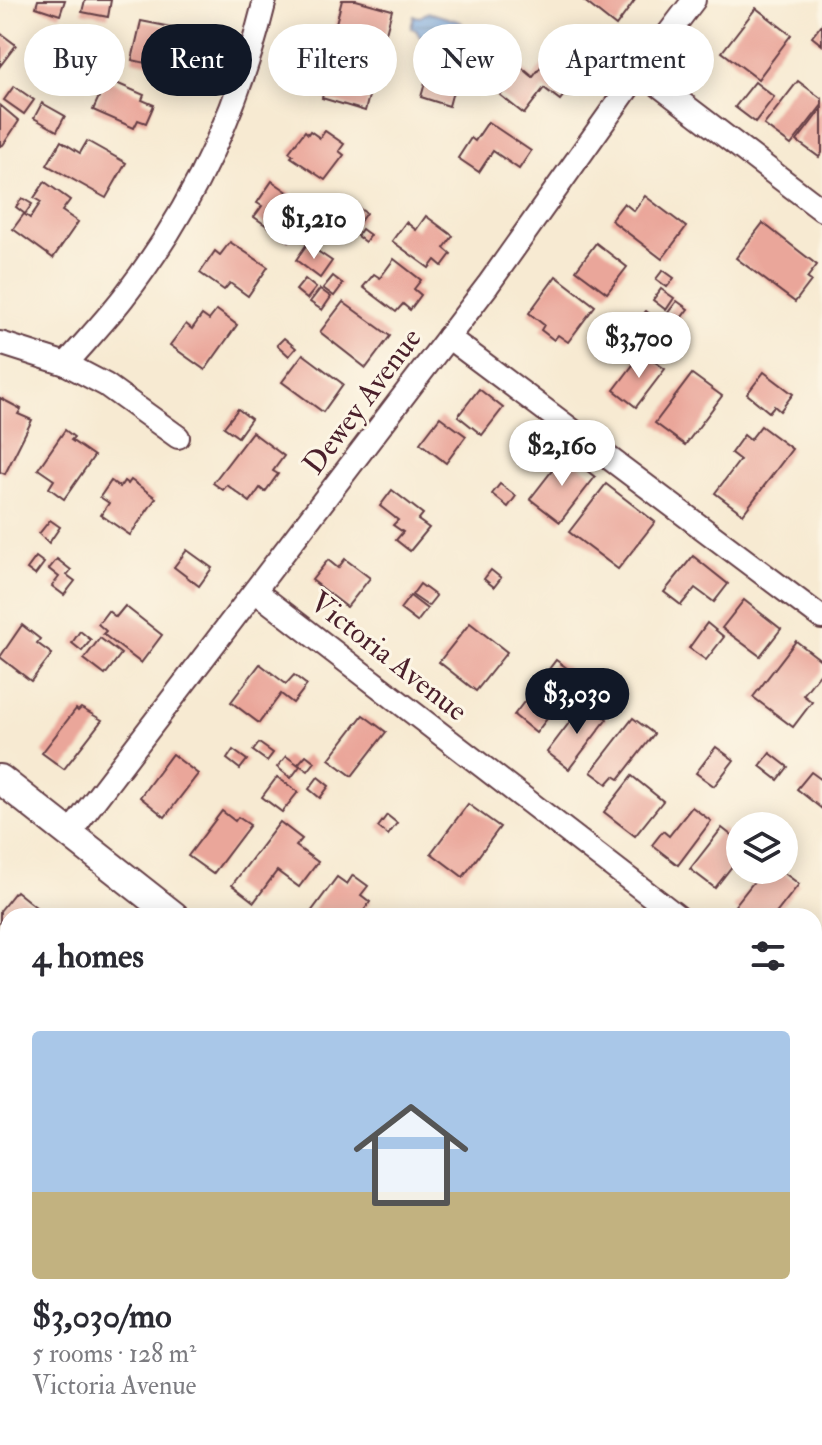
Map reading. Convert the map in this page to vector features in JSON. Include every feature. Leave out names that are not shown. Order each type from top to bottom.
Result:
[{"type":"street","points":[[66,364],[122,299],[168,234],[207,165],[238,92],[265,0]]},
{"type":"street","name":"Dewey Avenue","points":[[676,24],[694,0]]},
{"type":"street","name":"Dewey Avenue","points":[[69,834],[448,337],[622,96]]},
{"type":"street","points":[[673,96],[822,210]]},
{"type":"street","points":[[448,337],[822,618]]},
{"type":"street","points":[[0,343],[66,364],[106,385],[178,437]]},
{"type":"street","name":"Victoria Avenue","points":[[255,591],[667,908]]},
{"type":"street","points":[[0,779],[164,908]]},
{"type":"water","points":[[428,12],[462,24],[413,24],[411,28],[414,16],[420,17]]},
{"type":"building","points":[[38,0],[65,0],[60,15],[36,7]]},
{"type":"building","points":[[85,0],[111,0],[108,17],[82,12]]},
{"type":"building","points":[[342,0],[356,0],[392,10],[388,24],[336,24]]},
{"type":"building","points":[[583,0],[635,0],[617,24]]},
{"type":"building","points":[[756,8],[791,35],[758,79],[722,52]]},
{"type":"building","points":[[141,21],[156,24],[141,24],[141,62],[132,60]]},
{"type":"building","points":[[822,24],[822,45],[812,37]]},
{"type":"building","points":[[0,33],[16,45],[0,66]]},
{"type":"building","points":[[522,68],[533,77],[538,71],[538,96],[524,114],[501,96],[522,96]]},
{"type":"building","points":[[798,81],[822,99],[822,105],[791,145],[764,125]]},
{"type":"building","points":[[755,82],[774,97],[755,122],[735,107]]},
{"type":"building","points":[[14,86],[24,96],[34,100],[24,114],[4,100]]},
{"type":"building","points":[[125,87],[141,94],[142,100],[154,105],[146,123],[138,120],[134,128],[93,110],[99,96],[125,96]]},
{"type":"building","points":[[322,96],[369,96],[365,111]]},
{"type":"building","points":[[421,96],[452,96],[449,106]]},
{"type":"building","points":[[42,103],[65,116],[57,131],[34,118]]},
{"type":"building","points":[[0,105],[19,121],[0,146]]},
{"type":"building","points":[[822,108],[822,153],[819,157],[797,141]]},
{"type":"building","points":[[488,122],[531,151],[519,169],[493,151],[479,172],[458,158],[471,138],[475,141]]},
{"type":"building","points":[[305,131],[320,138],[325,131],[344,144],[339,151],[344,155],[325,180],[291,157],[293,155],[289,152]]},
{"type":"building","points":[[61,141],[80,153],[87,141],[126,163],[106,198],[47,165]]},
{"type":"building","points":[[272,181],[312,209],[289,241],[254,217],[262,206],[257,203]]},
{"type":"building","points":[[45,182],[70,200],[62,211],[78,222],[53,258],[13,229],[24,214],[30,218],[41,202],[34,198]]},
{"type":"building","points":[[645,196],[686,227],[662,259],[611,220],[624,203],[634,211]]},
{"type":"building","points":[[22,198],[32,204],[25,214],[16,207]]},
{"type":"building","points":[[351,203],[366,213],[358,224],[344,213]]},
{"type":"building","points":[[426,216],[453,236],[444,248],[451,254],[442,266],[435,260],[429,268],[392,241],[406,222],[416,230]]},
{"type":"building","points":[[763,223],[817,265],[807,278],[811,281],[795,302],[736,258]]},
{"type":"building","points":[[362,229],[370,235],[365,242],[357,236]]},
{"type":"building","points":[[230,242],[268,267],[248,296],[230,283],[224,290],[200,273],[215,251],[220,255]]},
{"type":"building","points":[[596,243],[627,267],[607,293],[576,270]]},
{"type":"building","points":[[307,244],[332,261],[320,278],[296,260]]},
{"type":"building","points":[[394,259],[421,280],[414,289],[421,295],[410,310],[403,304],[396,312],[363,287],[374,274],[380,278]]},
{"type":"building","points":[[663,270],[674,278],[667,287],[656,279]]},
{"type":"building","points":[[333,276],[343,284],[334,296],[323,288]]},
{"type":"building","points":[[556,276],[595,306],[568,342],[558,335],[554,340],[541,330],[544,325],[529,313]]},
{"type":"building","points":[[305,279],[316,288],[307,299],[296,290]]},
{"type":"building","points":[[320,289],[331,297],[322,310],[310,302]]},
{"type":"building","points":[[661,289],[674,298],[666,310],[653,300]]},
{"type":"building","points":[[677,301],[688,309],[678,322],[667,314]]},
{"type":"building","points":[[343,302],[390,336],[366,368],[320,332]]},
{"type":"building","points":[[217,310],[237,325],[205,370],[170,345],[186,324],[192,329],[202,315],[209,320]]},
{"type":"building","points":[[646,311],[656,319],[648,330],[638,322]]},
{"type":"building","points":[[284,338],[296,348],[289,356],[277,345]]},
{"type":"building","points":[[642,353],[665,369],[636,407],[614,390]]},
{"type":"building","points":[[303,354],[343,384],[323,412],[282,382]]},
{"type":"building","points":[[764,372],[793,394],[780,411],[774,406],[769,412],[747,394]]},
{"type":"building","points":[[692,374],[722,396],[685,445],[655,423]]},
{"type":"building","points":[[479,389],[503,408],[482,435],[458,416]]},
{"type":"building","points":[[0,398],[21,409],[18,414],[32,420],[5,474],[0,472]]},
{"type":"building","points":[[238,409],[251,419],[238,437],[224,427]]},
{"type":"building","points":[[440,417],[466,436],[446,463],[420,443]]},
{"type":"building","points":[[761,426],[792,449],[743,514],[715,493],[740,460],[731,453],[744,435],[750,440]]},
{"type":"building","points":[[65,430],[74,437],[71,440],[94,456],[64,499],[49,488],[54,480],[38,469]]},
{"type":"building","points":[[252,432],[284,456],[273,471],[278,474],[265,492],[260,488],[250,502],[227,485],[223,490],[213,483]]},
{"type":"building","points":[[565,454],[595,477],[560,522],[530,499]]},
{"type":"building","points":[[131,480],[156,498],[130,535],[101,515],[109,503],[100,497],[111,481],[120,487],[124,481],[128,484]]},
{"type":"building","points":[[500,484],[516,496],[508,507],[492,494]]},
{"type":"building","points":[[606,484],[655,522],[618,569],[569,532]]},
{"type":"building","points":[[392,490],[423,514],[418,520],[429,528],[410,551],[396,540],[403,532],[393,525],[398,520],[380,506]]},
{"type":"building","points":[[50,520],[60,527],[49,543],[39,534]]},
{"type":"building","points":[[187,550],[212,568],[199,586],[174,567]]},
{"type":"building","points":[[693,556],[728,584],[714,602],[695,588],[681,605],[664,592]]},
{"type":"building","points":[[36,557],[44,563],[35,575],[27,569]]},
{"type":"building","points":[[57,559],[71,570],[67,575],[75,581],[64,595],[52,586],[59,577],[49,569]]},
{"type":"building","points":[[345,559],[370,578],[347,607],[312,580],[328,560],[338,568]]},
{"type":"building","points":[[491,570],[501,578],[494,587],[484,579]]},
{"type":"building","points":[[420,584],[436,596],[428,606],[412,595]]},
{"type":"building","points":[[410,596],[427,609],[417,622],[400,609]]},
{"type":"building","points":[[744,600],[781,629],[760,656],[722,628]]},
{"type":"building","points":[[125,606],[162,635],[141,663],[103,634],[106,631],[98,624],[108,611],[116,617]]},
{"type":"building","points":[[470,623],[507,652],[476,691],[439,662]]},
{"type":"building","points":[[707,623],[724,637],[706,660],[689,648]]},
{"type":"building","points":[[22,625],[40,639],[37,643],[52,654],[31,681],[0,657]]},
{"type":"building","points":[[80,631],[91,640],[82,651],[72,643]]},
{"type":"building","points":[[100,638],[121,654],[105,675],[84,659]]},
{"type":"building","points":[[796,641],[822,661],[822,671],[803,695],[812,702],[793,727],[753,697]]},
{"type":"building","points":[[556,660],[579,677],[536,733],[514,715]]},
{"type":"building","points":[[260,664],[286,684],[294,675],[307,685],[293,703],[281,694],[259,723],[231,702]]},
{"type":"building","points":[[585,702],[607,719],[569,769],[547,752]]},
{"type":"building","points":[[81,708],[102,720],[64,769],[42,753],[76,709]]},
{"type":"building","points":[[363,715],[386,732],[352,776],[329,759]]},
{"type":"building","points":[[633,718],[654,734],[619,779],[614,776],[607,784],[591,772]]},
{"type":"building","points":[[259,743],[273,753],[267,761],[253,751]]},
{"type":"building","points":[[716,747],[734,760],[714,786],[696,773]]},
{"type":"building","points":[[233,750],[247,760],[240,769],[227,759]]},
{"type":"building","points":[[770,753],[788,767],[778,780],[760,766]]},
{"type":"building","points":[[172,754],[198,774],[165,817],[140,797]]},
{"type":"building","points":[[306,755],[315,762],[308,771],[298,764]]},
{"type":"building","points":[[286,756],[300,766],[291,778],[277,767]]},
{"type":"building","points":[[811,772],[822,780],[822,809],[797,789]]},
{"type":"building","points":[[632,776],[663,801],[635,836],[604,812]]},
{"type":"building","points":[[277,777],[298,792],[282,812],[262,797]]},
{"type":"building","points":[[318,777],[329,786],[320,798],[309,789]]},
{"type":"building","points":[[468,804],[500,827],[463,877],[431,853]]},
{"type":"building","points":[[692,807],[711,821],[678,865],[652,845],[663,831],[669,836]]},
{"type":"building","points":[[222,811],[235,821],[238,817],[250,825],[213,874],[188,856]]},
{"type":"building","points":[[387,815],[397,823],[388,835],[378,827]]},
{"type":"building","points":[[280,822],[302,839],[296,846],[318,862],[299,887],[277,871],[254,902],[232,885]]},
{"type":"building","points":[[722,828],[726,831],[726,874],[715,888],[690,869]]},
{"type":"building","points":[[353,875],[368,886],[361,895],[370,902],[366,908],[314,908],[337,877],[347,884]]},
{"type":"building","points":[[752,884],[799,884],[780,908],[733,908]]},
{"type":"building","points":[[16,891],[37,908],[2,908]]}]
